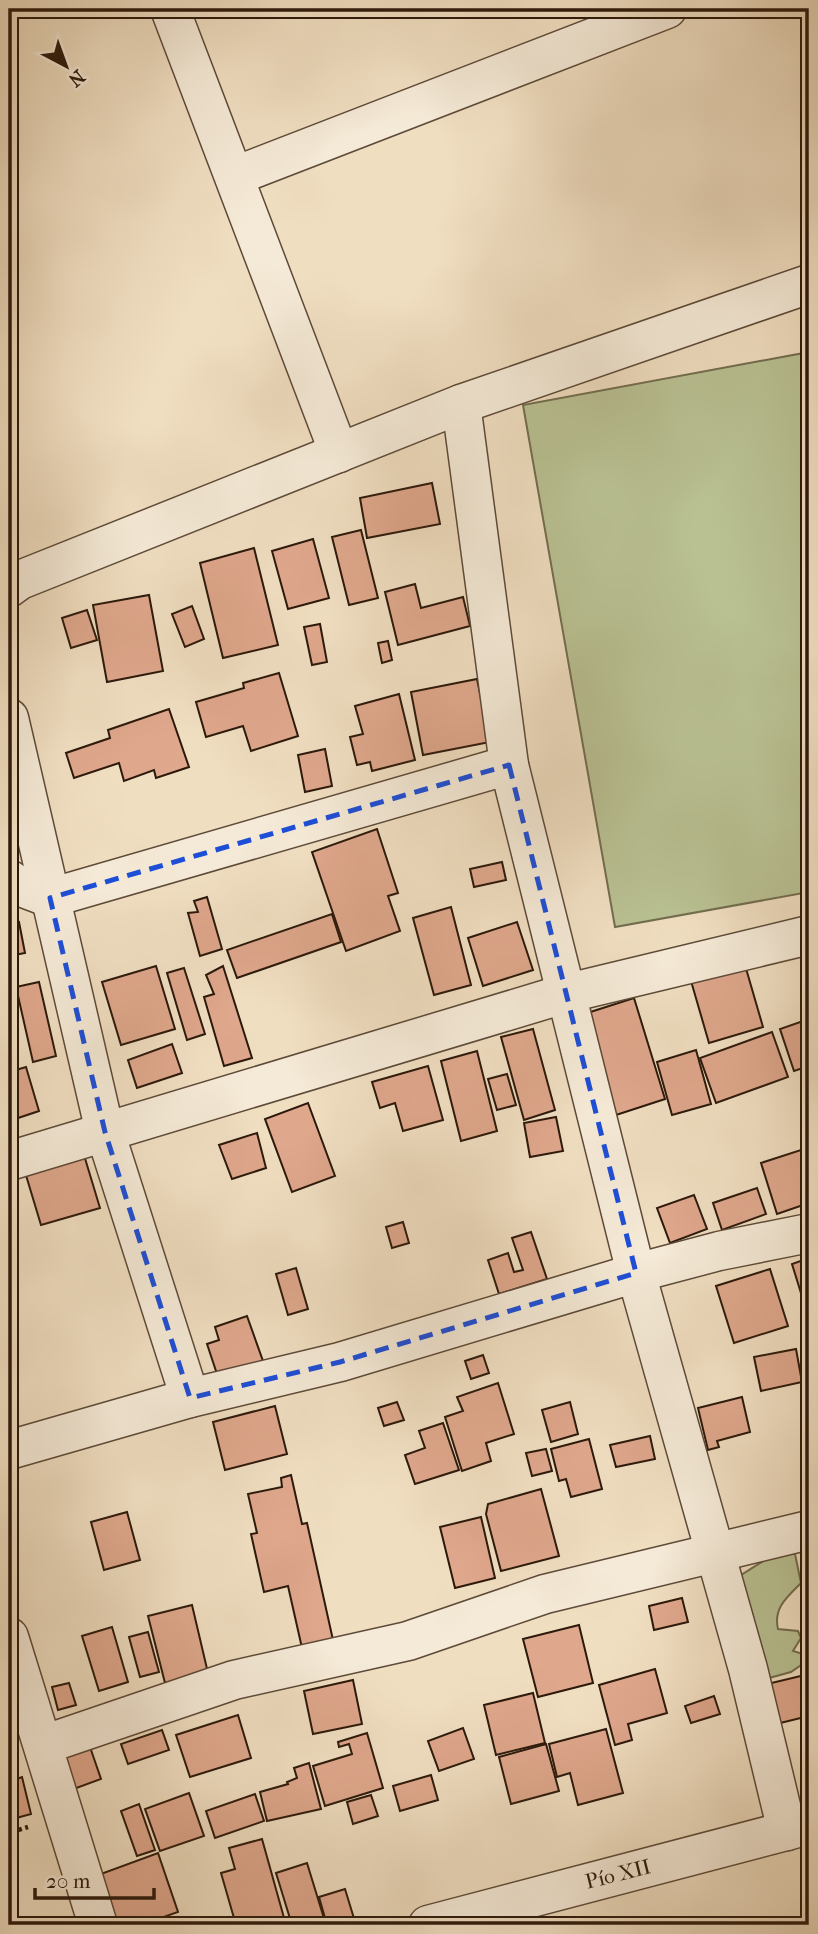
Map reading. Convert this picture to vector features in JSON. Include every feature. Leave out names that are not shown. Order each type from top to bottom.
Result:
[{"type":"street","points":[[170,9],[339,453]]},
{"type":"street","points":[[235,176],[667,9]]},
{"type":"street","points":[[9,588],[20,580],[461,404],[809,284]]},
{"type":"street","points":[[461,404],[509,765],[564,994],[636,1273],[713,1552],[798,1828]]},
{"type":"street","points":[[9,718],[105,1132],[190,1398]]},
{"type":"street","points":[[9,879],[21,887],[50,898],[509,765]]},
{"type":"street","points":[[9,1161],[564,994],[809,935]]},
{"type":"street","points":[[9,1450],[190,1398],[340,1362],[636,1273],[719,1251],[809,1233]]},
{"type":"street","points":[[43,1745],[234,1680],[408,1641],[545,1594],[809,1530]]},
{"type":"street","points":[[9,1637],[98,1925]]},
{"type":"street","name":"Pío XII","points":[[428,1925],[798,1828]]},
{"type":"highlighted area","points":[[509,765],[636,1273],[340,1362],[190,1398],[105,1132],[50,898]]},
{"type":"green space","points":[[809,352],[809,892],[615,927],[523,405]]},
{"type":"green space","points":[[787,1546],[795,1554],[801,1583],[779,1609],[778,1629],[798,1631],[801,1638],[793,1651],[803,1654],[804,1663],[791,1672],[769,1678],[738,1577]]},
{"type":"building","points":[[432,483],[440,524],[367,538],[360,498]]},
{"type":"building","points":[[361,530],[378,598],[349,605],[332,537]]},
{"type":"building","points":[[313,539],[329,598],[288,609],[272,551]]},
{"type":"building","points":[[254,548],[278,645],[223,658],[200,563]]},
{"type":"building","points":[[415,584],[421,608],[463,597],[470,626],[398,645],[385,592]]},
{"type":"building","points":[[149,595],[163,671],[107,682],[93,605]]},
{"type":"building","points":[[192,606],[204,639],[185,647],[172,614]]},
{"type":"building","points":[[87,610],[97,640],[71,648],[62,618]]},
{"type":"building","points":[[320,624],[327,662],[312,665],[304,627]]},
{"type":"building","points":[[388,641],[392,660],[382,663],[378,643]]},
{"type":"building","points":[[279,673],[298,736],[251,751],[243,726],[206,737],[196,702],[244,688],[243,683]]},
{"type":"building","points":[[477,679],[490,742],[423,755],[411,692]]},
{"type":"building","points":[[399,694],[415,760],[372,771],[370,762],[357,765],[350,737],[363,734],[355,706]]},
{"type":"building","points":[[169,709],[189,767],[156,778],[154,770],[124,781],[119,763],[74,778],[66,753],[110,738],[108,730]]},
{"type":"building","points":[[325,749],[332,786],[305,792],[298,755]]},
{"type":"building","points":[[377,829],[398,893],[388,896],[400,931],[346,951],[312,852]]},
{"type":"building","points":[[502,862],[506,880],[474,887],[470,869]]},
{"type":"building","points":[[207,897],[222,949],[200,956],[188,913],[198,912],[194,901]]},
{"type":"building","points":[[451,907],[471,985],[434,995],[413,918]]},
{"type":"building","points":[[332,914],[341,942],[237,978],[227,950]]},
{"type":"building","points":[[19,922],[25,953],[9,956],[9,924]]},
{"type":"building","points":[[517,922],[533,970],[483,986],[468,938]]},
{"type":"building","points":[[745,965],[763,1027],[709,1043],[691,981]]},
{"type":"building","points":[[156,966],[175,1029],[121,1045],[102,982]]},
{"type":"building","points":[[223,966],[252,1058],[224,1066],[204,997],[214,994],[206,975]]},
{"type":"building","points":[[184,968],[205,1034],[187,1040],[167,973]]},
{"type":"building","points":[[39,982],[56,1056],[33,1062],[16,987]]},
{"type":"building","points":[[634,998],[665,1099],[613,1116],[581,1015]]},
{"type":"building","points":[[809,1019],[809,1066],[794,1071],[780,1029]]},
{"type":"building","points":[[533,1029],[555,1110],[524,1120],[501,1037]]},
{"type":"building","points":[[772,1032],[788,1077],[716,1103],[700,1058]]},
{"type":"building","points":[[172,1044],[182,1073],[137,1088],[128,1060]]},
{"type":"building","points":[[696,1050],[711,1104],[672,1115],[657,1062]]},
{"type":"building","points":[[477,1051],[497,1131],[461,1141],[441,1061]]},
{"type":"building","points":[[428,1066],[443,1120],[403,1131],[395,1103],[380,1108],[372,1082]]},
{"type":"building","points":[[26,1067],[39,1111],[9,1121],[9,1072]]},
{"type":"building","points":[[507,1074],[516,1105],[497,1110],[488,1079]]},
{"type":"building","points":[[308,1103],[335,1176],[292,1192],[265,1119]]},
{"type":"building","points":[[556,1117],[563,1151],[530,1157],[524,1123]]},
{"type":"building","points":[[257,1133],[266,1168],[232,1179],[219,1145]]},
{"type":"building","points":[[807,1148],[809,1203],[777,1214],[761,1163]]},
{"type":"building","points":[[84,1155],[100,1208],[41,1225],[25,1172]]},
{"type":"building","points":[[757,1188],[766,1214],[722,1230],[713,1203]]},
{"type":"building","points":[[694,1195],[707,1229],[670,1243],[657,1208]]},
{"type":"building","points":[[403,1222],[409,1243],[392,1248],[386,1227]]},
{"type":"building","points":[[531,1232],[547,1279],[499,1294],[488,1260],[508,1253],[514,1272],[523,1270],[512,1238]]},
{"type":"building","points":[[809,1258],[809,1319],[792,1264]]},
{"type":"building","points":[[296,1268],[308,1309],[288,1315],[276,1274]]},
{"type":"building","points":[[770,1269],[788,1326],[734,1343],[716,1286]]},
{"type":"building","points":[[247,1316],[263,1361],[218,1377],[207,1344],[219,1340],[215,1327]]},
{"type":"building","points":[[796,1349],[802,1382],[761,1391],[754,1357]]},
{"type":"building","points":[[483,1355],[489,1373],[471,1379],[465,1361]]},
{"type":"building","points":[[498,1383],[514,1434],[486,1443],[491,1461],[462,1471],[445,1417],[463,1411],[457,1397]]},
{"type":"building","points":[[742,1397],[750,1432],[717,1441],[719,1447],[708,1450],[698,1408]]},
{"type":"building","points":[[397,1402],[404,1420],[384,1426],[378,1408]]},
{"type":"building","points":[[570,1402],[578,1434],[551,1442],[542,1410]]},
{"type":"building","points":[[275,1406],[287,1454],[225,1470],[213,1422]]},
{"type":"building","points":[[443,1423],[459,1470],[415,1484],[405,1455],[425,1448],[419,1431]]},
{"type":"building","points":[[650,1436],[655,1459],[616,1467],[610,1445]]},
{"type":"building","points":[[589,1439],[602,1489],[571,1497],[566,1479],[559,1481],[551,1449]]},
{"type":"building","points":[[546,1449],[552,1471],[532,1476],[526,1453]]},
{"type":"building","points":[[291,1475],[302,1524],[307,1523],[333,1640],[302,1648],[288,1586],[264,1592],[251,1534],[257,1533],[248,1494],[282,1487],[281,1478]]},
{"type":"building","points":[[541,1489],[559,1556],[501,1571],[486,1514],[488,1504]]},
{"type":"building","points":[[127,1512],[140,1560],[104,1570],[91,1522]]},
{"type":"building","points":[[481,1517],[495,1578],[455,1588],[440,1527]]},
{"type":"building","points":[[682,1598],[688,1622],[654,1630],[649,1606]]},
{"type":"building","points":[[192,1605],[208,1673],[165,1683],[148,1616]]},
{"type":"building","points":[[579,1625],[593,1683],[538,1697],[523,1639]]},
{"type":"building","points":[[112,1627],[128,1682],[99,1691],[82,1636]]},
{"type":"building","points":[[148,1632],[159,1672],[140,1677],[129,1637]]},
{"type":"building","points":[[655,1669],[667,1713],[628,1724],[632,1740],[615,1745],[599,1685]]},
{"type":"building","points":[[809,1674],[809,1716],[772,1725],[763,1685]]},
{"type":"building","points":[[353,1680],[362,1724],[313,1734],[304,1691]]},
{"type":"building","points":[[69,1683],[76,1705],[58,1710],[52,1687]]},
{"type":"building","points":[[533,1693],[545,1743],[496,1755],[484,1705]]},
{"type":"building","points":[[714,1696],[720,1714],[691,1723],[685,1706]]},
{"type":"building","points":[[238,1715],[251,1758],[190,1777],[176,1735]]},
{"type":"building","points":[[463,1728],[474,1759],[439,1771],[428,1741]]},
{"type":"building","points":[[606,1729],[623,1793],[578,1805],[570,1773],[557,1777],[549,1744]]},
{"type":"building","points":[[162,1730],[169,1750],[128,1764],[121,1744]]},
{"type":"building","points":[[367,1733],[383,1788],[325,1806],[313,1766],[352,1754],[349,1744],[339,1747],[338,1742]]},
{"type":"building","points":[[546,1744],[559,1791],[511,1804],[499,1757]]},
{"type":"building","points":[[90,1747],[101,1779],[71,1790],[60,1758]]},
{"type":"building","points":[[309,1763],[321,1809],[267,1821],[260,1792],[288,1784],[287,1782],[297,1778],[294,1768]]},
{"type":"building","points":[[14,1769],[17,1779],[22,1777],[31,1814],[9,1820],[9,1770]]},
{"type":"building","points":[[431,1775],[438,1800],[400,1811],[393,1786]]},
{"type":"building","points":[[189,1793],[204,1836],[160,1851],[145,1809]]},
{"type":"building","points":[[255,1794],[264,1821],[215,1838],[206,1811]]},
{"type":"building","points":[[371,1795],[378,1816],[353,1824],[347,1802]]},
{"type":"building","points":[[139,1804],[155,1850],[137,1856],[121,1811]]},
{"type":"building","points":[[262,1839],[286,1925],[256,1925],[255,1920],[236,1925],[221,1873],[235,1869],[229,1848]]},
{"type":"building","points":[[158,1853],[178,1912],[141,1925],[116,1925],[98,1875]]},
{"type":"building","points":[[307,1863],[326,1925],[292,1925],[276,1873]]},
{"type":"building","points":[[345,1889],[356,1925],[327,1925],[319,1897]]}]
